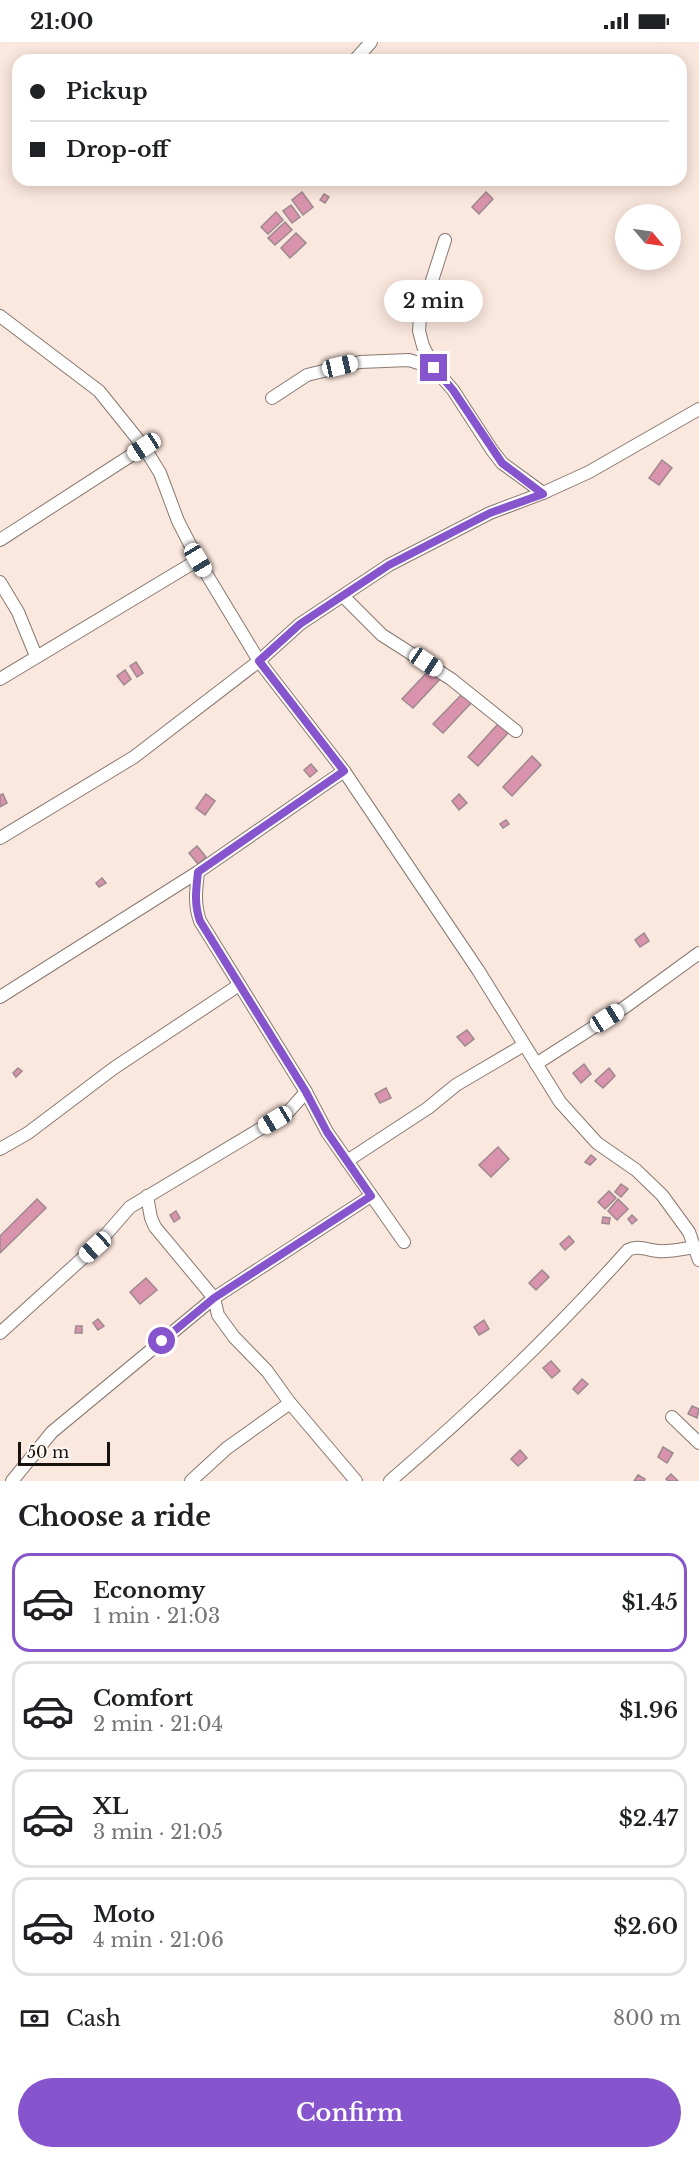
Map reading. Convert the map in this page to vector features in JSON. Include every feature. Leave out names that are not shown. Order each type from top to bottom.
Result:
[{"type":"street","points":[[360,54],[371,42]]},
{"type":"street","points":[[445,240],[420,318],[421,339],[434,368],[453,390],[502,463],[543,494]]},
{"type":"street","points":[[0,316],[99,391],[144,447],[159,473],[178,521],[198,560],[259,661],[344,771],[478,970],[560,1102],[597,1143],[636,1170],[662,1195],[688,1232],[699,1260]]},
{"type":"street","points":[[272,398],[307,375],[360,362],[409,360],[434,368]]},
{"type":"street","points":[[0,838],[134,757],[259,661],[300,624],[389,565],[490,513],[543,494],[588,472],[699,409]]},
{"type":"street","points":[[0,540],[144,447]]},
{"type":"street","points":[[0,679],[198,560]]},
{"type":"street","points":[[0,582],[18,612],[36,656]]},
{"type":"street","points":[[343,596],[393,643],[452,679],[516,731]]},
{"type":"street","points":[[0,997],[198,872],[344,771]]},
{"type":"street","points":[[198,872],[195,895],[198,915],[306,1092],[318,1118],[404,1242]]},
{"type":"street","points":[[536,1064],[625,1007],[699,953]]},
{"type":"street","points":[[0,1149],[28,1133],[114,1068],[239,985]]},
{"type":"street","points":[[348,1161],[428,1108],[456,1085],[524,1045]]},
{"type":"street","points":[[0,1333],[95,1247],[130,1208],[289,1111],[306,1092]]},
{"type":"street","points":[[147,1196],[155,1227],[214,1298],[218,1315],[234,1337],[267,1371],[290,1403],[356,1481]]},
{"type":"street","points":[[12,1481],[52,1432],[214,1298],[371,1196]]},
{"type":"street","points":[[390,1481],[462,1420],[594,1288],[628,1250],[635,1247],[670,1251],[694,1247]]},
{"type":"street","points":[[191,1481],[227,1448],[290,1403]]},
{"type":"street","points":[[672,1417],[699,1443]]},
{"type":"building","points":[[302,192],[313,207],[303,215],[292,200]]},
{"type":"building","points":[[486,192],[493,199],[479,214],[472,207]]},
{"type":"building","points":[[324,194],[329,197],[325,203],[320,200]]},
{"type":"building","points":[[291,205],[300,217],[292,223],[283,211]]},
{"type":"building","points":[[276,212],[283,220],[268,234],[261,227]]},
{"type":"building","points":[[285,222],[292,230],[275,245],[268,238]]},
{"type":"building","points":[[296,233],[306,243],[290,258],[281,248]]},
{"type":"building","points":[[662,460],[672,468],[659,485],[649,478]]},
{"type":"building","points":[[136,662],[143,673],[137,677],[130,666]]},
{"type":"building","points":[[432,667],[443,676],[413,708],[402,699]]},
{"type":"building","points":[[125,670],[131,679],[124,685],[117,676]]},
{"type":"building","points":[[464,692],[473,701],[443,733],[433,724]]},
{"type":"building","points":[[498,724],[508,733],[478,766],[468,757]]},
{"type":"building","points":[[532,756],[541,765],[512,796],[503,787]]},
{"type":"building","points":[[311,764],[317,771],[310,777],[304,770]]},
{"type":"building","points":[[3,794],[7,803],[0,807],[0,795]]},
{"type":"building","points":[[206,794],[215,801],[205,815],[196,808]]},
{"type":"building","points":[[459,794],[467,803],[459,810],[452,801]]},
{"type":"building","points":[[506,820],[509,824],[503,828],[500,824]]},
{"type":"building","points":[[197,846],[206,857],[198,864],[189,853]]},
{"type":"building","points":[[102,878],[106,883],[99,887],[96,883]]},
{"type":"building","points":[[644,933],[649,941],[640,947],[635,940]]},
{"type":"building","points":[[467,1030],[474,1039],[465,1046],[457,1037]]},
{"type":"building","points":[[584,1064],[591,1074],[581,1083],[573,1073]]},
{"type":"building","points":[[18,1068],[22,1071],[16,1077],[13,1073]]},
{"type":"building","points":[[609,1068],[615,1076],[603,1088],[595,1081]]},
{"type":"building","points":[[386,1088],[391,1098],[380,1103],[375,1094]]},
{"type":"building","points":[[498,1147],[509,1159],[491,1177],[479,1165]]},
{"type":"building","points":[[591,1155],[596,1159],[590,1165],[585,1162]]},
{"type":"building","points":[[621,1184],[628,1189],[621,1197],[615,1192]]},
{"type":"building","points":[[609,1191],[616,1198],[605,1209],[598,1202]]},
{"type":"building","points":[[37,1199],[46,1208],[0,1253],[0,1236]]},
{"type":"building","points":[[618,1199],[628,1209],[617,1220],[608,1211]]},
{"type":"building","points":[[176,1211],[180,1218],[174,1222],[170,1215]]},
{"type":"building","points":[[632,1215],[637,1220],[632,1224],[628,1219]]},
{"type":"building","points":[[603,1217],[610,1218],[609,1224],[602,1223]]},
{"type":"building","points":[[569,1236],[574,1242],[565,1250],[560,1244]]},
{"type":"building","points":[[542,1270],[549,1277],[536,1290],[529,1283]]},
{"type":"building","points":[[146,1278],[157,1290],[140,1304],[130,1292]]},
{"type":"building","points":[[98,1319],[104,1326],[98,1330],[93,1323]]},
{"type":"building","points":[[484,1320],[489,1329],[479,1335],[474,1327]]},
{"type":"building","points":[[76,1326],[82,1326],[82,1333],[75,1333]]},
{"type":"building","points":[[551,1361],[560,1371],[552,1378],[543,1368]]},
{"type":"building","points":[[582,1379],[588,1384],[578,1394],[573,1389]]},
{"type":"building","points":[[692,1406],[699,1409],[697,1418],[688,1414]]},
{"type":"building","points":[[663,1447],[673,1453],[667,1463],[658,1457]]},
{"type":"building","points":[[520,1450],[527,1458],[518,1466],[511,1459]]},
{"type":"building","points":[[671,1474],[678,1481],[666,1479]]},
{"type":"building","points":[[638,1475],[645,1479],[644,1481],[634,1481]]},
{"type":"route","points":[[162,1341],[214,1298],[371,1196],[318,1118],[306,1092],[200,921],[195,895],[198,872],[344,771],[259,661],[300,624],[389,565],[490,513],[543,494],[502,463],[444,377],[434,368]]}]
